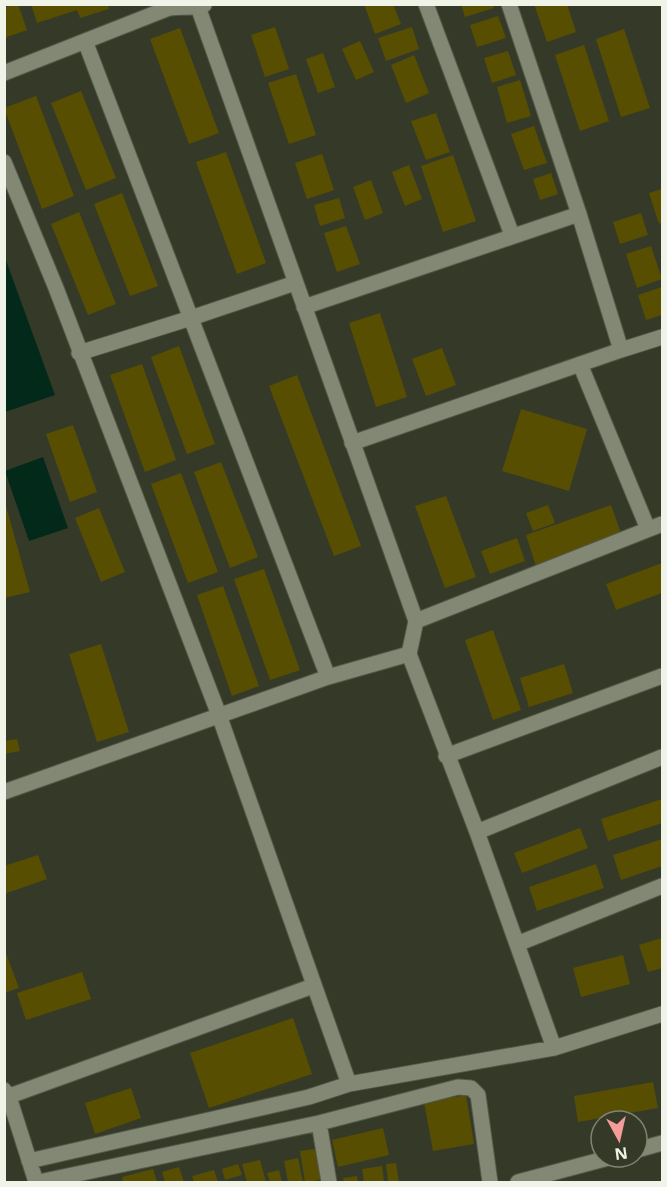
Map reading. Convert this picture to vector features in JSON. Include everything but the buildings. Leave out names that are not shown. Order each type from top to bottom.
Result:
[{"type":"street","points":[[426,4],[512,235]]},
{"type":"street","points":[[509,4],[579,214],[621,350]]},
{"type":"street","points":[[4,73],[169,8],[201,5],[295,283],[416,621],[409,654],[446,756],[477,832],[554,1048]]},
{"type":"street","points":[[85,40],[328,677]]},
{"type":"street","points":[[4,162],[56,288],[219,715],[349,1084]]},
{"type":"street","points":[[304,307],[579,214]]},
{"type":"street","points":[[79,352],[295,283]]},
{"type":"street","points":[[352,443],[663,337]]},
{"type":"street","points":[[580,364],[648,530]]},
{"type":"street","points":[[416,621],[663,524]]},
{"type":"street","points":[[4,792],[328,677],[409,654]]},
{"type":"street","points":[[446,756],[663,676]]},
{"type":"street","points":[[477,832],[663,757]]},
{"type":"street","points":[[517,945],[663,886]]},
{"type":"street","points":[[313,986],[6,1095],[37,1182],[319,1123],[458,1087],[471,1088],[478,1095],[490,1182]]},
{"type":"street","points":[[29,1161],[309,1096],[349,1084],[554,1048],[663,1014]]},
{"type":"street","points":[[319,1123],[329,1182]]},
{"type":"street","points":[[518,1182],[589,1163]]},
{"type":"shaded area","points":[[4,255],[55,395],[5,412],[4,412]]},
{"type":"shaded area","points":[[43,457],[68,528],[29,541],[5,471]]}]
